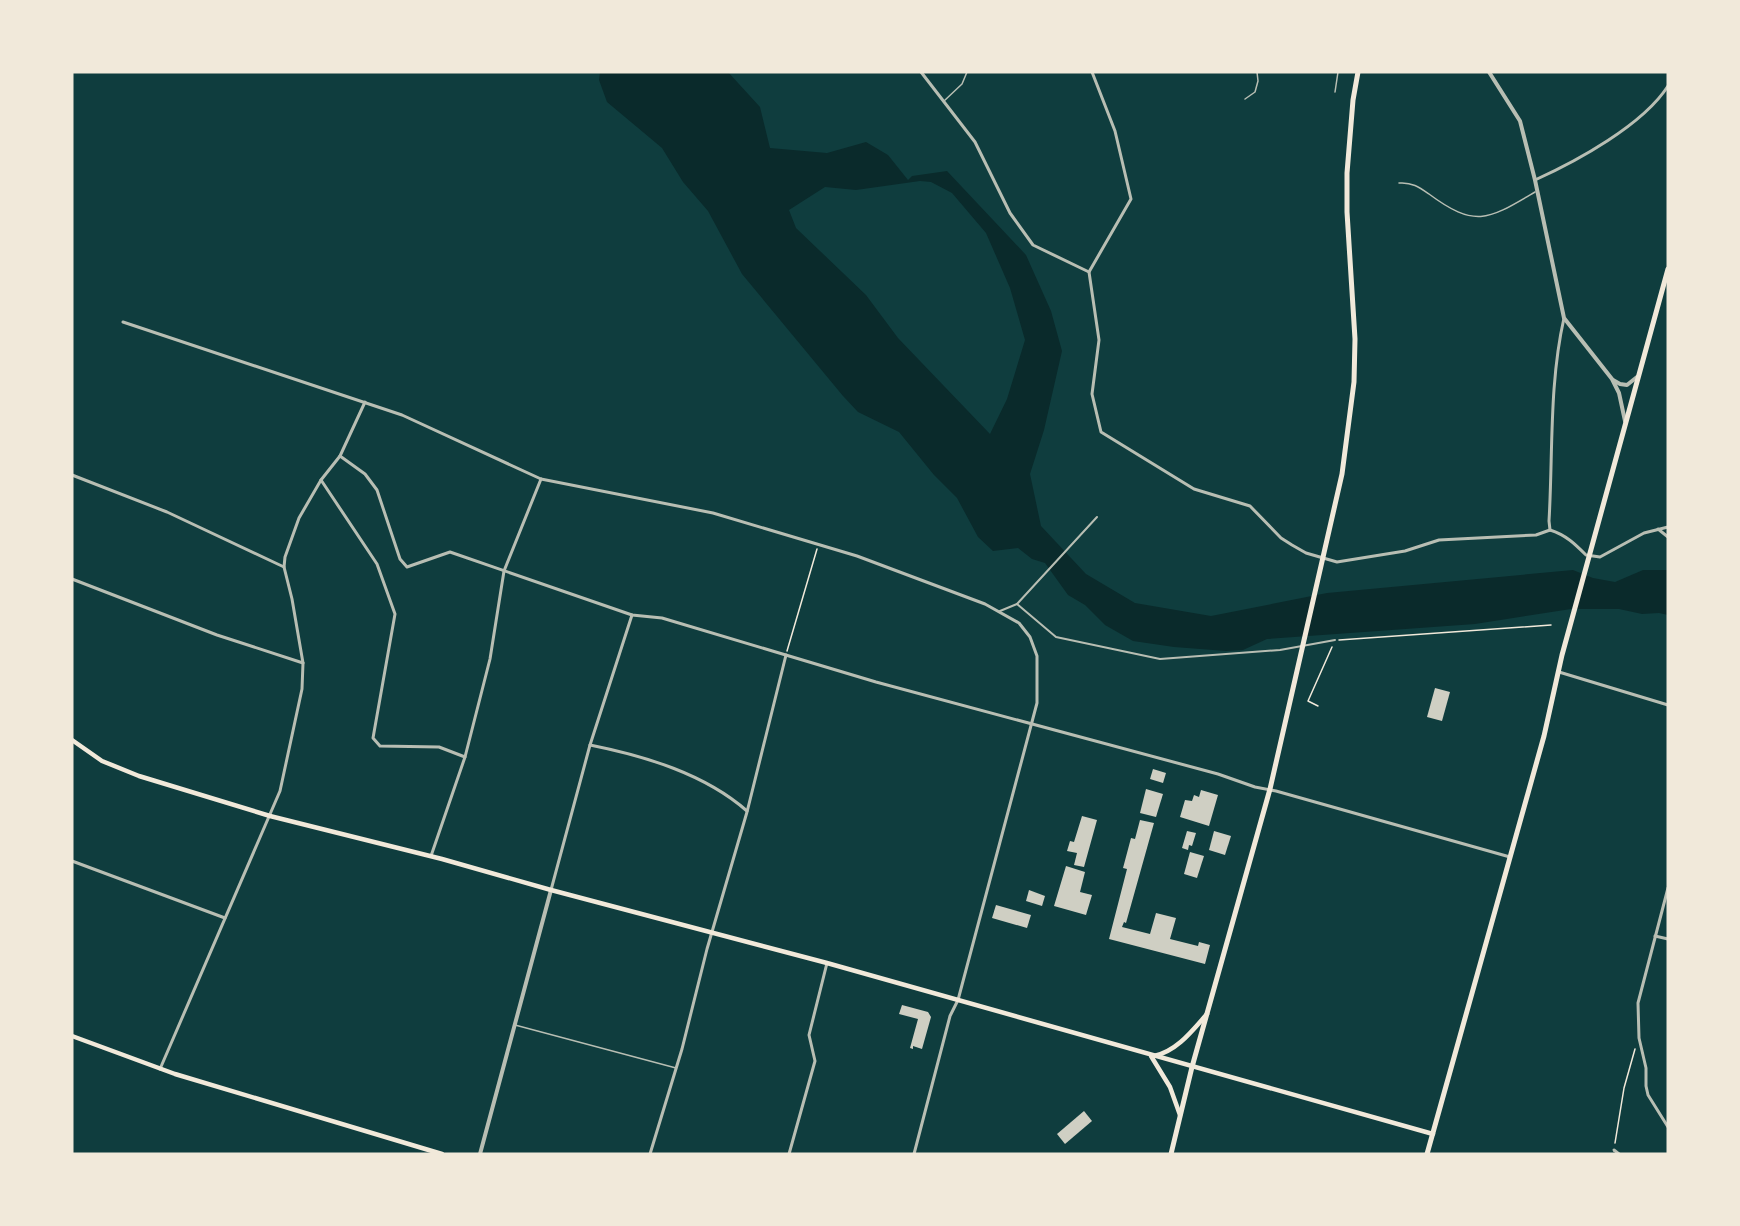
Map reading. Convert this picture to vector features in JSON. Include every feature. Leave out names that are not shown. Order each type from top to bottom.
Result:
[{"type":"main road","points":[[1171,1154],[1192,1067],[1270,789],[1342,474],[1354,382],[1347,173],[1353,100],[1358,72]]},
{"type":"main road","points":[[1427,1154],[1544,736],[1562,655],[1668,269]]},
{"type":"main road","points":[[72,740],[102,761],[139,776],[270,816],[431,856],[827,963],[1433,1134]]},
{"type":"main road","points":[[1151,1056],[1166,1053],[1188,1035],[1207,1014]]},
{"type":"main road","points":[[72,1036],[160,1069],[442,1154]]},
{"type":"main road","points":[[1151,1056],[1170,1087],[1181,1119]]},
{"type":"street","points":[[921,72],[975,142],[1010,213],[1033,245],[1089,272]]},
{"type":"street","points":[[1092,72],[1115,131],[1131,199],[1089,272],[1099,340],[1092,394],[1101,432],[1194,489],[1250,506],[1281,538],[1306,553],[1337,562],[1405,551],[1439,540],[1536,535],[1550,530],[1572,541],[1586,555],[1600,557],[1644,533],[1668,527]]},
{"type":"street","points":[[1489,72],[1520,121],[1564,318],[1612,379],[1623,407],[1625,428]]},
{"type":"street","points":[[1535,180],[1595,148],[1637,120],[1652,107],[1668,86]]},
{"type":"street","points":[[1550,530],[1548,521],[1553,418],[1559,339],[1564,318]]},
{"type":"street","points":[[123,322],[402,415],[541,479],[713,513],[819,543],[936,584],[1000,611],[1019,623],[1030,637],[1036,656],[1037,703],[958,1000],[950,1016],[914,1154]]},
{"type":"street","points":[[1612,379],[1627,385],[1634,381],[1641,372]]},
{"type":"street","points":[[160,1069],[280,791],[302,689],[303,663],[284,567],[285,557],[299,518],[321,480],[339,456],[365,402]]},
{"type":"street","points":[[339,456],[365,474],[377,490],[400,559],[407,567],[450,552],[632,615],[662,618],[876,682],[1510,857]]},
{"type":"street","points":[[72,475],[167,512],[284,567]]},
{"type":"street","points":[[431,856],[465,757],[490,659],[504,571],[541,479]]},
{"type":"street","points":[[321,480],[377,564],[395,614],[374,738],[380,746],[439,747],[465,757]]},
{"type":"street","points":[[1000,611],[1017,604],[1097,517]]},
{"type":"street","points":[[1658,530],[1668,537]]},
{"type":"street","points":[[72,579],[217,635],[303,663]]},
{"type":"street","points":[[1017,604],[1056,637],[1160,659],[1281,650],[1335,640]]},
{"type":"street","points":[[480,1154],[590,745],[632,615]]},
{"type":"street","points":[[650,1154],[747,812],[786,655]]},
{"type":"street","points":[[1559,672],[1668,705]]},
{"type":"street","points":[[590,745],[613,749],[681,772],[730,796],[747,812]]},
{"type":"street","points":[[72,861],[225,918]]},
{"type":"street","points":[[1668,888],[1638,1003],[1639,1038],[1646,1068],[1648,1095],[1668,1127]]},
{"type":"street","points":[[1655,936],[1668,939]]},
{"type":"street","points":[[789,1154],[815,1061],[809,1035],[827,963]]},
{"type":"street","points":[[1614,1150],[1619,1154]]},
{"type":"lane","points":[[944,102],[962,84],[967,72]]},
{"type":"lane","points":[[1245,99],[1255,92],[1258,81],[1257,72]]},
{"type":"lane","points":[[1335,92],[1338,72]]},
{"type":"lane","points":[[1399,183],[1408,182],[1418,186],[1454,212],[1466,216],[1487,217],[1536,191]]},
{"type":"lane","points":[[514,1025],[676,1068]]},
{"type":"path","points":[[786,655],[819,543]]},
{"type":"path","points":[[1318,706],[1308,701],[1335,640],[1551,624]]},
{"type":"path","points":[[1614,1150],[1624,1088],[1639,1038]]},
{"type":"water","points":[[600,72],[728,72],[760,107],[770,148],[827,153],[866,142],[888,155],[908,180],[912,176],[947,171],[1026,255],[1051,311],[1062,351],[1044,430],[1030,474],[1041,526],[1086,574],[1135,603],[1211,616],[1327,593],[1573,570],[1593,578],[1615,582],[1643,570],[1668,570],[1668,615],[1642,614],[1619,609],[1571,609],[1475,624],[1267,639],[1243,650],[1226,651],[1133,641],[1105,625],[1085,605],[1068,595],[1045,563],[1032,559],[1018,548],[993,551],[978,537],[957,498],[934,475],[899,432],[858,412],[742,274],[708,211],[683,182],[662,148],[607,102],[599,80]],"holes":[[[920,181],[931,182],[952,193],[986,233],[1010,288],[1025,340],[1007,399],[990,434],[898,338],[866,295],[796,228],[789,210],[825,187],[856,190]]]},
{"type":"building","points":[[1435,688],[1450,692],[1442,721],[1427,717]]},
{"type":"building","points":[[1153,769],[1166,773],[1163,783],[1150,779]]},
{"type":"building","points":[[1146,789],[1163,794],[1156,817],[1140,813]]},
{"type":"building","points":[[1201,790],[1218,795],[1209,826],[1180,817],[1185,800],[1192,801],[1194,795],[1199,797]]},
{"type":"building","points":[[1082,816],[1097,820],[1084,867],[1074,865],[1077,853],[1067,851],[1070,841],[1074,842]]},
{"type":"building","points":[[1140,820],[1154,823],[1126,923],[1124,922],[1122,927],[1150,934],[1156,913],[1176,918],[1170,939],[1198,946],[1199,942],[1210,945],[1205,964],[1109,939],[1127,869],[1123,868],[1131,838],[1135,839]]},
{"type":"building","points":[[1187,831],[1196,833],[1192,846],[1189,845],[1188,850],[1182,848]]},
{"type":"building","points":[[1214,831],[1231,836],[1225,855],[1209,850]]},
{"type":"building","points":[[1190,852],[1204,856],[1197,878],[1184,874]]},
{"type":"building","points":[[1066,866],[1085,872],[1080,892],[1092,895],[1086,915],[1054,906]]},
{"type":"building","points":[[1029,890],[1045,896],[1042,906],[1026,901]]},
{"type":"building","points":[[996,905],[1031,915],[1027,928],[992,918]]},
{"type":"building","points":[[902,1005],[928,1012],[931,1017],[922,1049],[913,1046],[913,1049],[910,1048],[918,1019],[899,1014]]},
{"type":"building","points":[[1084,1111],[1092,1121],[1065,1144],[1057,1134]]}]
